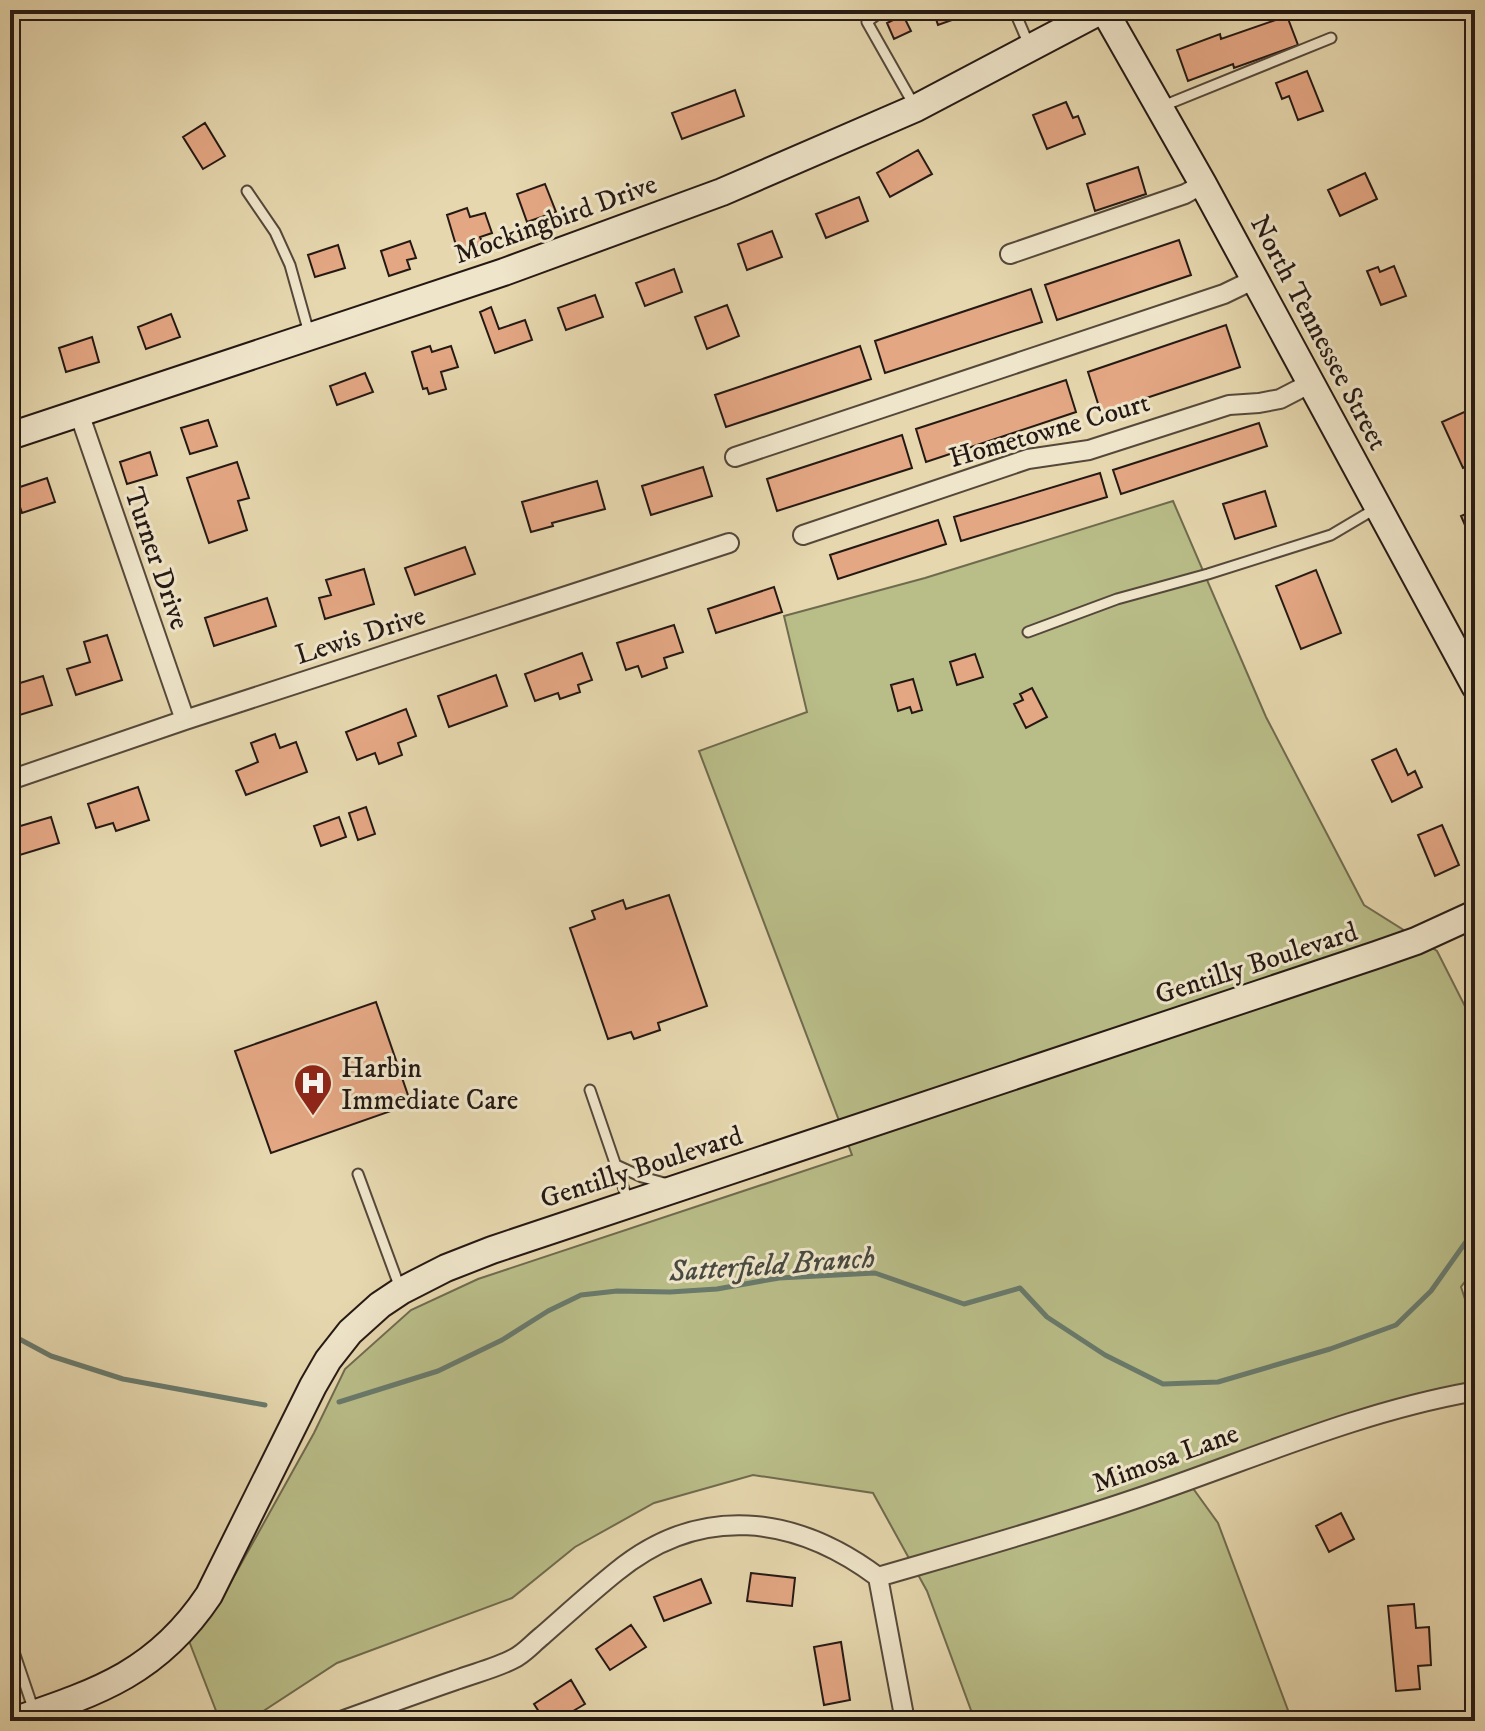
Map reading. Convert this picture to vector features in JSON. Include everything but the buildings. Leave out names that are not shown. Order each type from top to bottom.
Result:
[{"type":"street","name":"Mockingbird Drive","points":[[10,436],[504,272],[722,192],[916,108],[1103,10]]},
{"type":"street","name":"North Tennessee Street","points":[[1103,10],[1203,184],[1378,508],[1472,674]]},
{"type":"street","points":[[1010,254],[1185,194],[1203,184]]},
{"type":"street","points":[[735,457],[1224,294],[1255,279]]},
{"type":"street","name":"Hometowne Court","points":[[803,535],[1028,459],[1089,450],[1229,405],[1280,399],[1311,383]]},
{"type":"street","name":"Turner Drive","points":[[79,413],[185,720]]},
{"type":"street","name":"Lewis Drive","points":[[10,780],[729,543]]},
{"type":"street","name":"Gentilly Boulevard","points":[[24,1717],[78,1710],[99,1690],[138,1669],[191,1621],[209,1595],[328,1360],[364,1318],[401,1291],[469,1258],[1376,955],[1475,914]]},
{"type":"street","name":"Mimosa Lane","points":[[878,1577],[1135,1499],[1263,1451],[1393,1409],[1474,1391]]},
{"type":"street","points":[[341,1721],[516,1658],[617,1571],[661,1544],[685,1534],[720,1527],[756,1525],[790,1531],[825,1543],[878,1577],[905,1721]]},
{"type":"lane","points":[[883,10],[867,22],[916,108]]},
{"type":"lane","points":[[1014,10],[1031,49]]},
{"type":"lane","points":[[1159,107],[1331,38]]},
{"type":"lane","points":[[247,191],[275,232],[290,265],[310,337]]},
{"type":"lane","points":[[1028,632],[1117,599],[1331,535],[1378,508]]},
{"type":"lane","points":[[590,1090],[629,1204]]},
{"type":"lane","points":[[616,1165],[650,1180],[683,1186]]},
{"type":"lane","points":[[358,1174],[401,1291]]},
{"type":"lane","points":[[11,1647],[24,1717]]},
{"type":"green space","points":[[1173,501],[1266,717],[1364,905],[1437,951],[1475,1026],[1475,1268],[1461,1287],[1475,1329],[1475,1382],[1187,1480],[1218,1523],[1292,1721],[975,1721],[927,1591],[873,1493],[753,1475],[654,1503],[575,1547],[512,1598],[337,1663],[248,1721],[220,1721],[189,1641],[222,1598],[314,1433],[345,1369],[411,1310],[478,1279],[852,1155],[699,751],[807,712],[784,616],[925,578]]},
{"type":"waterway","name":"Satterfield Branch","points":[[339,1402],[438,1371],[502,1340],[548,1311],[581,1295],[617,1291],[717,1289],[779,1278],[875,1273],[964,1304],[1020,1288],[1047,1317],[1105,1355],[1163,1384],[1218,1382],[1330,1349],[1396,1325],[1431,1291],[1475,1229]]},
{"type":"waterway","name":"Satterfield Branch","points":[[10,1334],[51,1356],[123,1379],[265,1405]]},
{"type":"place","name":"Harbin Immediate Care","points":[[313,1117]]}]
